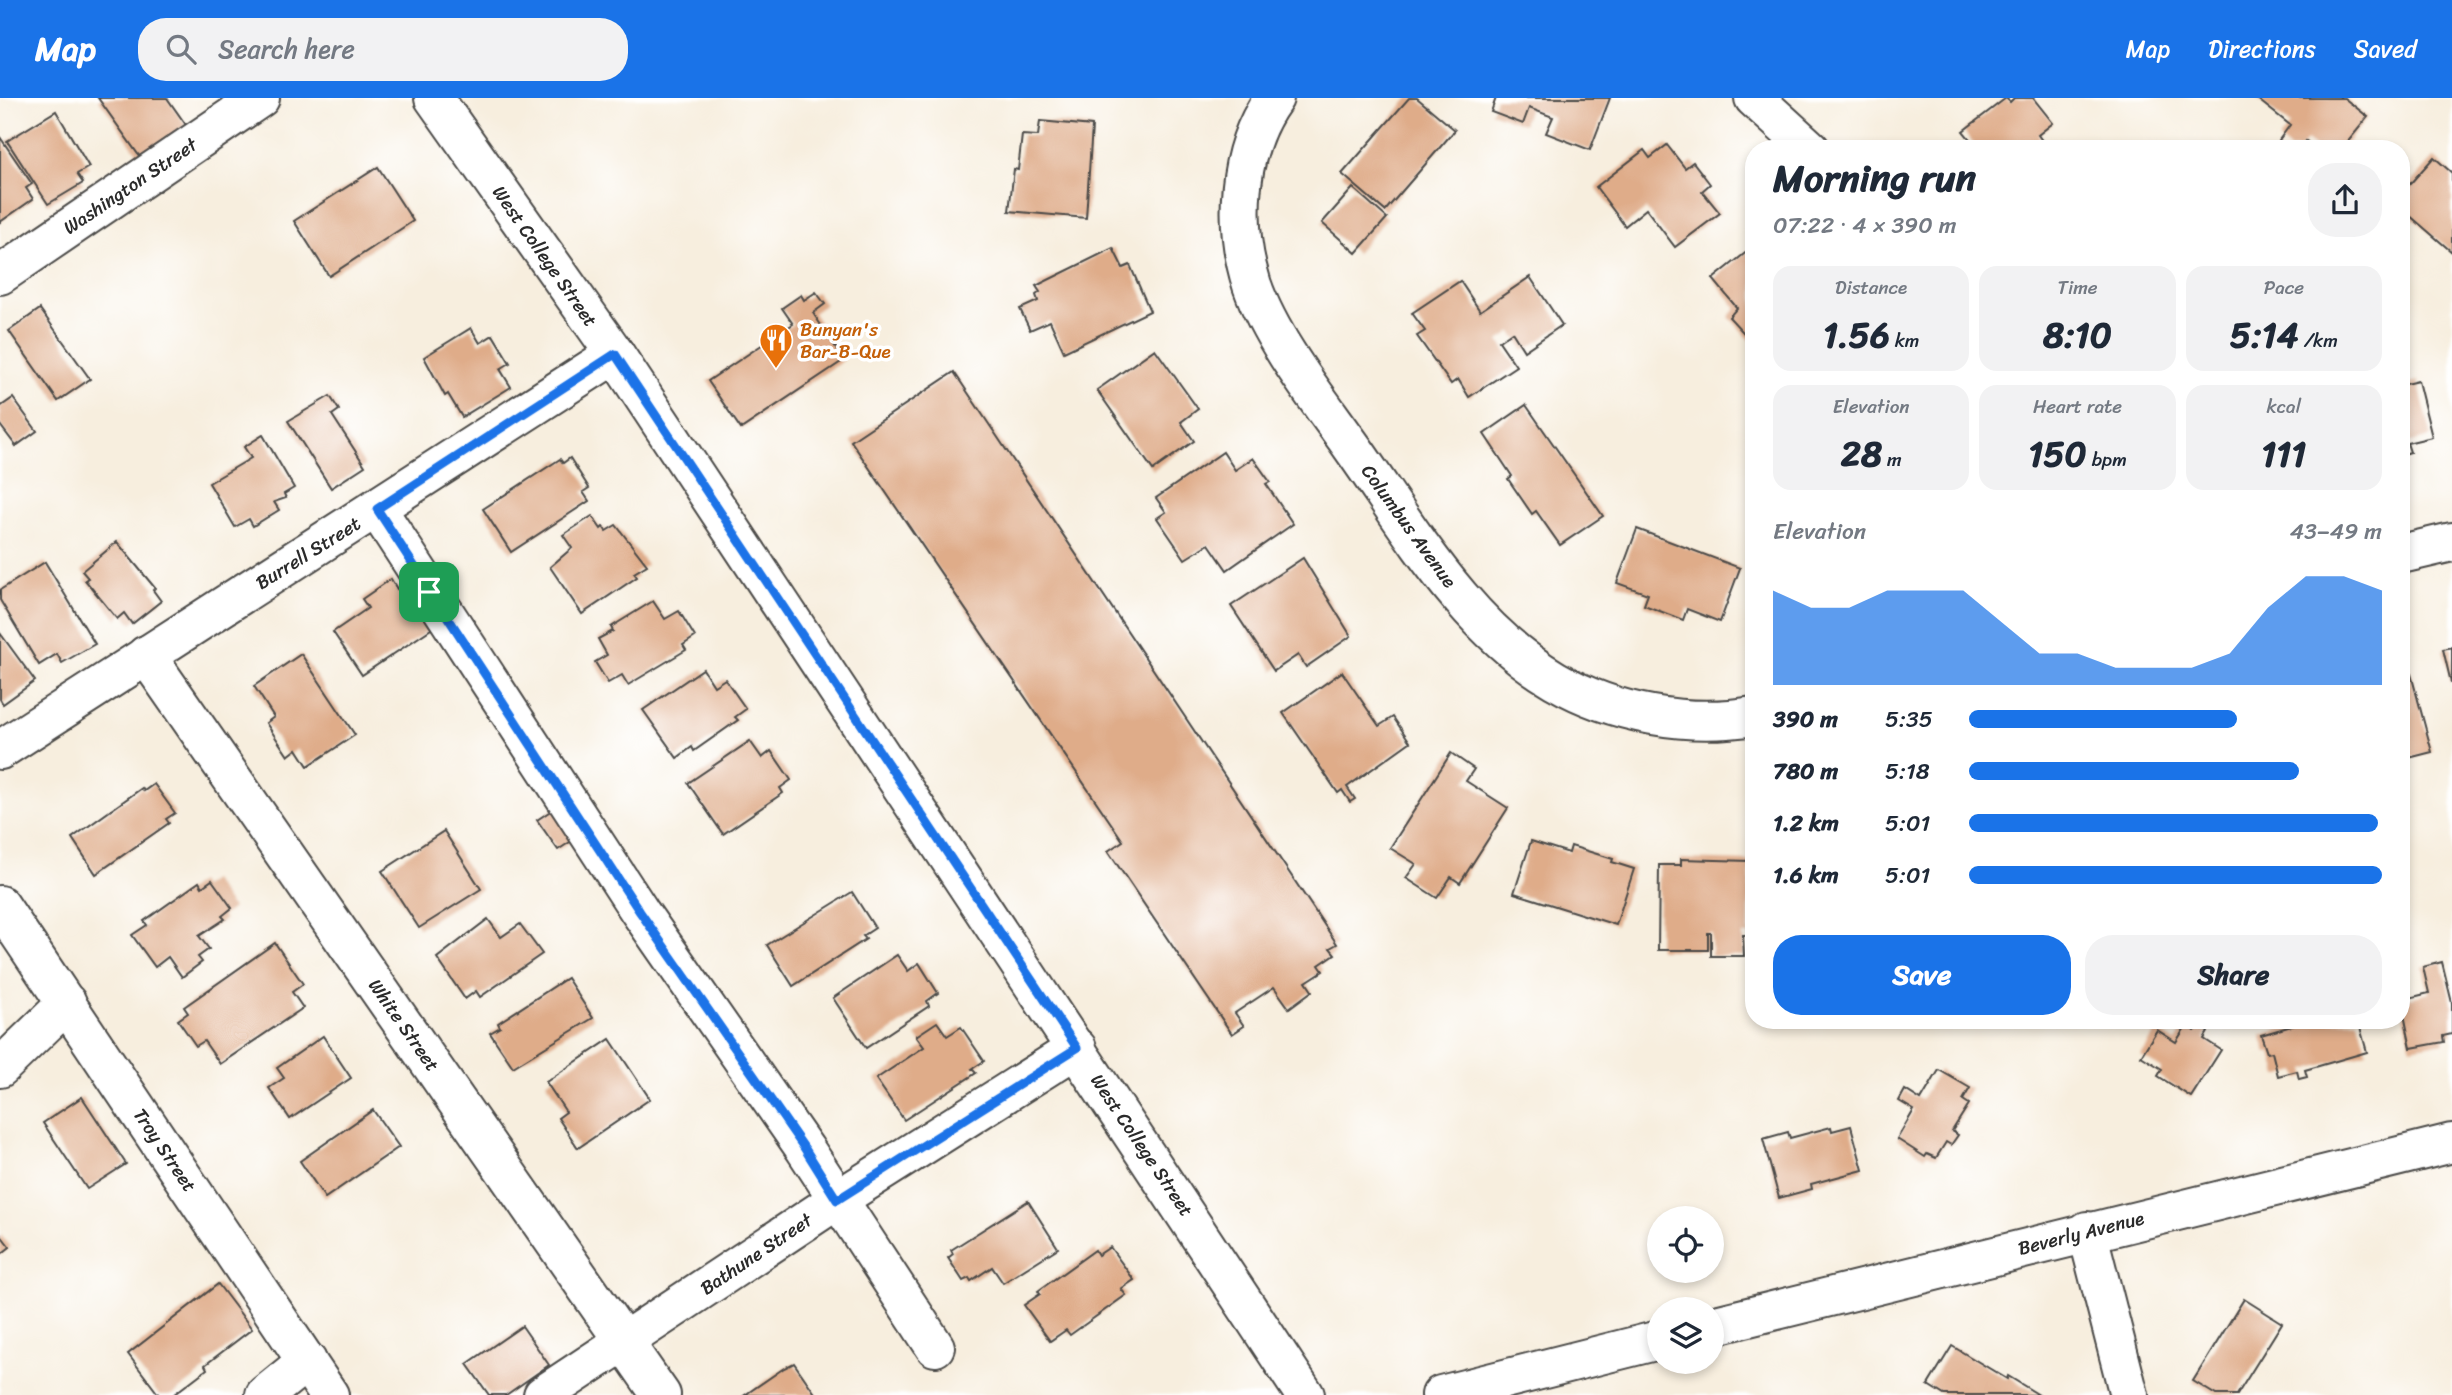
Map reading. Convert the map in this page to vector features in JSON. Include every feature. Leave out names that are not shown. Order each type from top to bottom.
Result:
[{"type":"street","name":"Washington Street","points":[[0,275],[260,98]]},
{"type":"street","name":"West College Street","points":[[434,98],[615,354],[1305,1395]]},
{"type":"street","name":"Columbus Avenue","points":[[1274,98],[1265,110],[1246,154],[1241,199],[1242,242],[1253,286],[1273,328],[1328,413],[1453,589],[1483,624],[1517,654],[1555,680],[1595,699],[1638,712],[1683,720],[1745,717]]},
{"type":"street","points":[[1754,98],[1800,140]]},
{"type":"street","name":"Burrell Street","points":[[0,750],[615,354]]},
{"type":"street","points":[[377,509],[632,901],[805,1149],[935,1347]]},
{"type":"street","points":[[2410,552],[2452,542]]},
{"type":"street","name":"White Street","points":[[146,656],[661,1395]]},
{"type":"street","name":"Troy Street","points":[[0,905],[329,1395]]},
{"type":"street","points":[[0,1068],[66,1003]]},
{"type":"street","name":"Bathune Street","points":[[542,1395],[837,1200],[1077,1048]]},
{"type":"street","name":"Beverly Avenue","points":[[1724,1323],[2087,1231],[2452,1143]]},
{"type":"street","points":[[2087,1231],[2129,1395]]},
{"type":"street","points":[[1441,1395],[1647,1343]]},
{"type":"street","points":[[265,1395],[307,1362]]},
{"type":"building","points":[[98,98],[167,98],[186,125],[140,157]]},
{"type":"building","points":[[1409,98],[1417,98],[1455,130],[1385,211],[1342,174]]},
{"type":"building","points":[[1496,98],[1610,98],[1590,150],[1546,133],[1553,117],[1529,108],[1523,124],[1491,112]]},
{"type":"building","points":[[2006,98],[2010,102],[2014,98],[2033,98],[2053,123],[2038,135],[2042,140],[1970,140],[1963,131]]},
{"type":"building","points":[[2256,98],[2344,98],[2368,117],[2349,140],[2279,140],[2290,125]]},
{"type":"building","points":[[56,111],[89,167],[77,174],[83,183],[48,204],[7,141]]},
{"type":"building","points":[[1040,121],[1092,126],[1086,218],[1009,211],[1014,169],[1018,170],[1022,135],[1038,136]]},
{"type":"building","points":[[0,137],[32,184],[26,188],[33,199],[0,222]]},
{"type":"building","points":[[1667,145],[1685,168],[1693,162],[1710,184],[1702,191],[1720,213],[1675,247],[1646,209],[1625,226],[1596,187],[1644,150],[1650,158]]},
{"type":"building","points":[[2434,157],[2452,173],[2452,252],[2410,216],[2410,184]]},
{"type":"building","points":[[378,167],[413,221],[329,276],[294,221]]},
{"type":"building","points":[[1353,188],[1387,218],[1356,253],[1322,223]]},
{"type":"building","points":[[1113,248],[1123,268],[1130,265],[1150,311],[1064,352],[1050,321],[1030,330],[1020,309],[1038,301],[1036,295],[1040,292],[1036,286]]},
{"type":"building","points":[[1745,253],[1745,334],[1729,317],[1737,308],[1713,279]]},
{"type":"building","points":[[1530,277],[1562,325],[1524,351],[1512,332],[1499,341],[1516,366],[1469,397],[1458,379],[1451,384],[1417,336],[1425,331],[1412,313],[1460,281],[1480,311]]},
{"type":"building","name":"Bunyan's Bar-B-Que","points":[[816,292],[825,304],[813,313],[844,360],[741,429],[708,381],[793,324],[782,308],[801,295],[804,300]]},
{"type":"building","points":[[40,309],[90,379],[58,401],[9,331]]},
{"type":"building","points":[[471,328],[480,343],[493,335],[510,363],[500,369],[511,387],[462,417],[448,394],[445,396],[424,357]]},
{"type":"building","points":[[1155,349],[1198,409],[1181,422],[1194,441],[1153,470],[1097,390]]},
{"type":"building","points":[[954,372],[1337,944],[1330,948],[1335,954],[1319,965],[1323,971],[1306,982],[1312,991],[1289,1008],[1274,987],[1235,1013],[1244,1026],[1232,1034],[1108,851],[1123,841],[851,441]]},
{"type":"building","points":[[2418,381],[2432,437],[2410,442],[2410,383]]},
{"type":"building","points":[[330,396],[339,410],[332,415],[365,466],[331,488],[288,421]]},
{"type":"building","points":[[13,398],[37,431],[16,446],[0,425],[0,407]]},
{"type":"building","points":[[1526,405],[1603,516],[1560,545],[1536,511],[1532,514],[1508,479],[1512,476],[1484,434]]},
{"type":"building","points":[[263,435],[294,488],[284,494],[286,498],[274,502],[279,510],[253,526],[249,519],[235,527],[209,483],[251,458],[244,447]]},
{"type":"building","points":[[1223,452],[1235,470],[1253,458],[1270,482],[1266,484],[1293,524],[1227,570],[1209,544],[1185,559],[1157,518],[1166,512],[1156,498]]},
{"type":"building","points":[[570,458],[589,488],[583,492],[589,501],[511,552],[483,509],[560,459],[563,463]]},
{"type":"building","points":[[592,516],[601,529],[603,527],[606,531],[616,525],[647,565],[634,573],[637,577],[582,614],[550,567],[572,548],[563,535]]},
{"type":"building","points":[[1637,529],[1740,568],[1720,622],[1687,609],[1683,620],[1644,605],[1648,594],[1617,583]]},
{"type":"building","points":[[117,542],[155,588],[153,590],[161,601],[132,624],[124,613],[117,619],[85,580],[88,578],[82,571]]},
{"type":"building","points":[[1303,558],[1351,636],[1306,667],[1298,655],[1274,671],[1231,606]]},
{"type":"building","points":[[45,562],[95,644],[62,663],[57,654],[39,665],[0,600],[0,590]]},
{"type":"building","points":[[391,579],[397,589],[405,584],[434,627],[362,675],[333,632],[368,608],[362,599]]},
{"type":"building","points":[[653,601],[665,619],[679,611],[695,637],[683,645],[686,650],[628,685],[622,675],[608,683],[595,662],[607,655],[598,639],[613,631],[611,627]]},
{"type":"building","points":[[0,633],[35,681],[3,704],[0,699]]},
{"type":"building","points":[[2452,647],[2452,683],[2451,683],[2443,649]]},
{"type":"building","points":[[301,654],[355,735],[308,766],[297,749],[288,756],[266,723],[274,717],[254,686]]},
{"type":"building","points":[[703,669],[714,686],[725,679],[746,709],[735,717],[738,720],[694,751],[692,747],[677,758],[643,710]]},
{"type":"building","points":[[2410,670],[2432,752],[2410,758]]},
{"type":"building","points":[[1342,672],[1379,726],[1393,717],[1410,742],[1347,787],[1355,799],[1350,802],[1342,790],[1338,793],[1283,713]]},
{"type":"building","points":[[750,741],[762,758],[771,751],[791,780],[780,788],[783,793],[723,834],[688,783]]},
{"type":"building","points":[[1451,753],[1474,769],[1466,781],[1508,808],[1460,883],[1451,877],[1437,898],[1406,878],[1416,864],[1390,848]]},
{"type":"building","points":[[154,784],[175,813],[166,819],[169,823],[96,874],[72,838],[142,788],[144,791]]},
{"type":"building","points":[[564,802],[585,832],[558,850],[537,820]]},
{"type":"building","points":[[444,831],[481,889],[419,928],[382,871]]},
{"type":"building","points":[[1531,841],[1569,853],[1571,846],[1613,859],[1612,862],[1634,869],[1616,925],[1514,893]]},
{"type":"building","points":[[1681,859],[1745,861],[1744,956],[1711,956],[1711,933],[1708,933],[1708,950],[1658,950],[1659,865],[1681,865]]},
{"type":"building","points":[[212,880],[232,908],[222,916],[225,919],[199,936],[209,949],[198,957],[202,962],[182,977],[168,957],[155,967],[132,935],[147,925],[144,921],[199,882],[202,887]]},
{"type":"building","points":[[852,892],[875,928],[863,936],[866,939],[793,986],[767,945]]},
{"type":"building","points":[[488,919],[501,937],[520,924],[542,954],[480,997],[476,991],[465,999],[437,958]]},
{"type":"building","points":[[275,943],[303,984],[292,992],[303,1008],[220,1064],[204,1041],[196,1046],[178,1020],[188,1013],[184,1007]]},
{"type":"building","points":[[897,955],[908,971],[919,963],[938,993],[927,1001],[929,1006],[866,1048],[833,998]]},
{"type":"building","points":[[2442,962],[2452,1003],[2452,1034],[2443,1036],[2444,1042],[2411,1048],[2407,1029],[2410,1029],[2410,998],[2429,993],[2423,967]]},
{"type":"building","points":[[567,978],[593,1018],[513,1067],[490,1033],[500,1027],[498,1023]]},
{"type":"building","points":[[937,1022],[947,1036],[961,1027],[984,1061],[972,1069],[976,1073],[904,1120],[876,1079],[924,1047],[916,1036]]},
{"type":"building","points":[[2184,1029],[2204,1029],[2208,1032],[2204,1039],[2221,1050],[2191,1097],[2158,1076],[2162,1069],[2141,1056],[2157,1030],[2176,1042]]},
{"type":"building","points":[[2281,1029],[2361,1029],[2367,1052],[2305,1070],[2307,1077],[2299,1079],[2297,1071],[2278,1076],[2272,1052],[2267,1053],[2261,1035]]},
{"type":"building","points":[[323,1036],[351,1078],[290,1119],[269,1088],[284,1078],[277,1068]]},
{"type":"building","points":[[610,1039],[650,1099],[578,1148],[558,1118],[566,1112],[546,1082]]},
{"type":"building","points":[[1939,1070],[1970,1088],[1963,1100],[1969,1104],[1952,1131],[1958,1135],[1951,1145],[1946,1142],[1936,1158],[1927,1154],[1925,1157],[1897,1139],[1914,1110],[1899,1101],[1905,1090],[1921,1100]]},
{"type":"building","points":[[82,1097],[126,1164],[87,1189],[43,1123]]},
{"type":"building","points":[[373,1110],[399,1147],[325,1198],[300,1161]]},
{"type":"building","points":[[1851,1126],[1863,1170],[1811,1184],[1812,1189],[1779,1198],[1763,1139],[1788,1132],[1790,1138],[1831,1127],[1832,1131]]},
{"type":"building","points":[[1028,1201],[1058,1248],[1003,1283],[992,1267],[971,1281],[969,1278],[963,1281],[948,1258],[953,1254],[951,1250]]},
{"type":"building","points":[[0,1234],[10,1247],[0,1255]]},
{"type":"building","points":[[1110,1247],[1134,1280],[1121,1289],[1126,1295],[1070,1335],[1066,1330],[1050,1341],[1024,1305],[1040,1294],[1038,1291],[1095,1250],[1098,1255]]},
{"type":"building","points":[[218,1284],[252,1329],[205,1365],[207,1369],[173,1395],[159,1395],[128,1354]]},
{"type":"building","points":[[2244,1299],[2282,1323],[2237,1395],[2216,1395],[2193,1381]]},
{"type":"building","points":[[522,1326],[549,1365],[506,1395],[489,1395],[467,1364]]},
{"type":"building","points":[[1952,1346],[2039,1395],[1944,1395],[1928,1385]]},
{"type":"building","points":[[794,1363],[816,1395],[745,1395],[784,1368]]},
{"type":"place","name":"Bunyan's Bar-B-Que","points":[[776,370]]},
{"type":"route","points":[[615,354],[1077,1048],[837,1200],[805,1149],[640,912],[429,592],[377,509],[615,354]]}]
